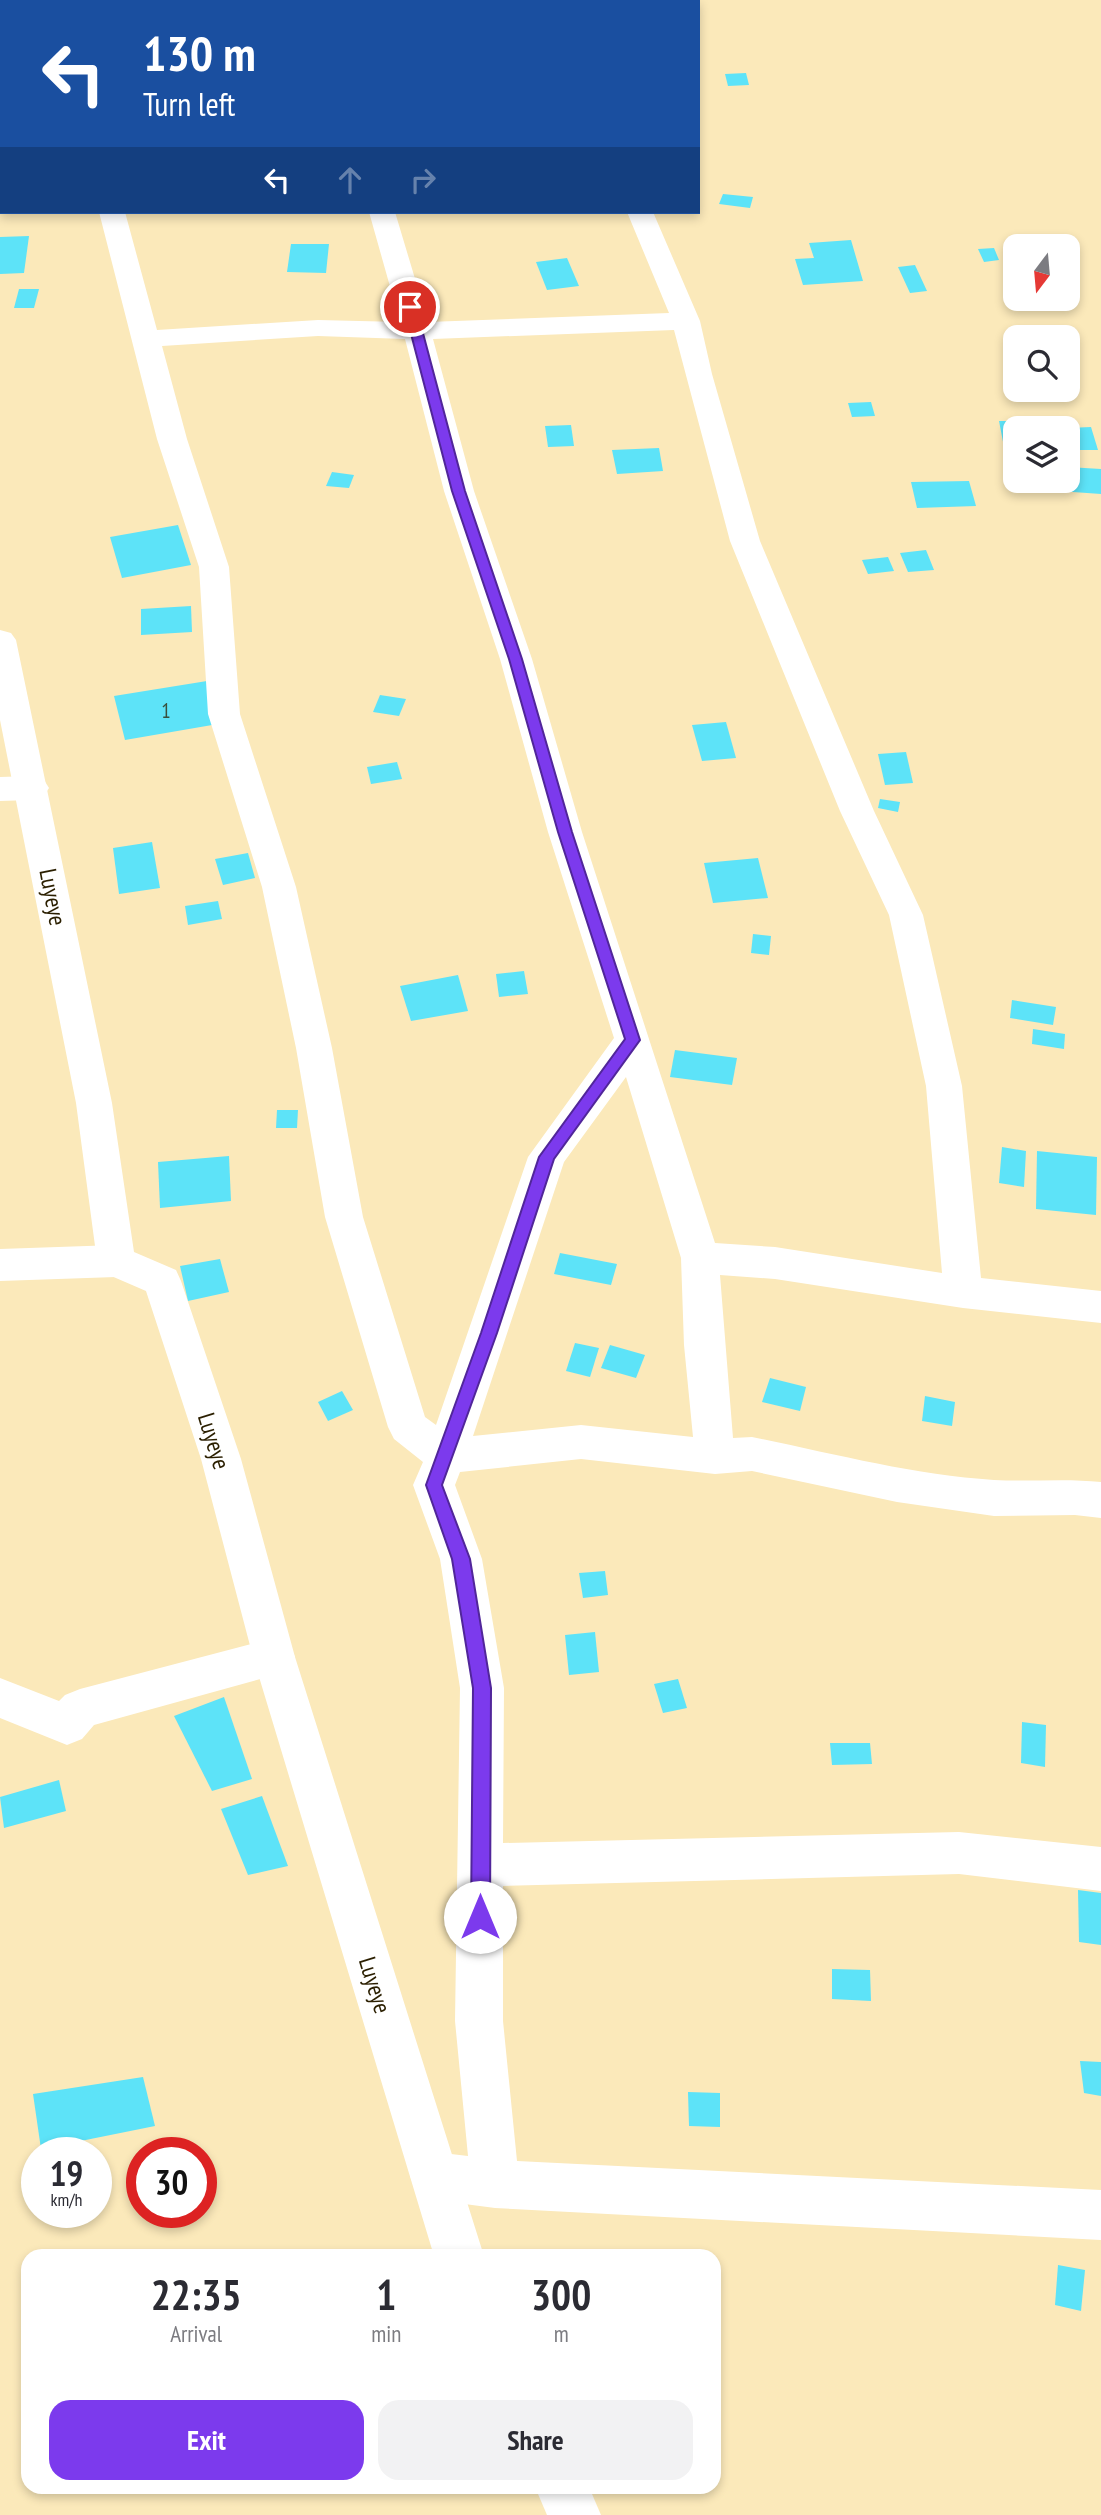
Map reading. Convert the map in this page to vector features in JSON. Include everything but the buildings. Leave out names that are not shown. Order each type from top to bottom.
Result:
[{"type":"street","points":[[113,214],[172,439],[214,567],[224,714],[279,887],[314,1048],[344,1217],[408,1427],[446,1457],[581,1441],[715,1457],[752,1454],[897,1484],[994,1498],[1075,1497],[1101,1500]]},
{"type":"street","points":[[383,214],[459,491],[516,659],[565,832],[700,1258],[704,1345],[715,1457]]},
{"type":"street","points":[[633,215],[686,321],[698,374],[745,541],[857,811],[906,915],[944,1086],[963,1292]]},
{"type":"street","points":[[146,339],[318,328],[417,331],[686,321]]},
{"type":"street","name":"Luyeye","points":[[0,640],[16,789],[94,1103],[116,1261],[162,1281],[221,1459],[274,1657],[457,2249]]},
{"type":"street","points":[[495,2184],[479,2021],[482,1688],[461,1559],[434,1485],[446,1457],[547,1157],[633,1040]]},
{"type":"street","points":[[700,1258],[775,1263],[963,1292],[1101,1307]]},
{"type":"street","points":[[0,1265],[116,1261]]},
{"type":"street","points":[[0,1698],[68,1725],[80,1709],[274,1657]]},
{"type":"street","points":[[481,1864],[959,1853],[1101,1869]]},
{"type":"street","points":[[434,2176],[495,2184],[1101,2215]]},
{"type":"street","points":[[564,2494],[575,2515]]},
{"type":"route","points":[[410,307],[459,491],[516,659],[565,832],[633,1040],[547,1157],[489,1333],[434,1485],[461,1559],[482,1688],[480,1917]]}]
